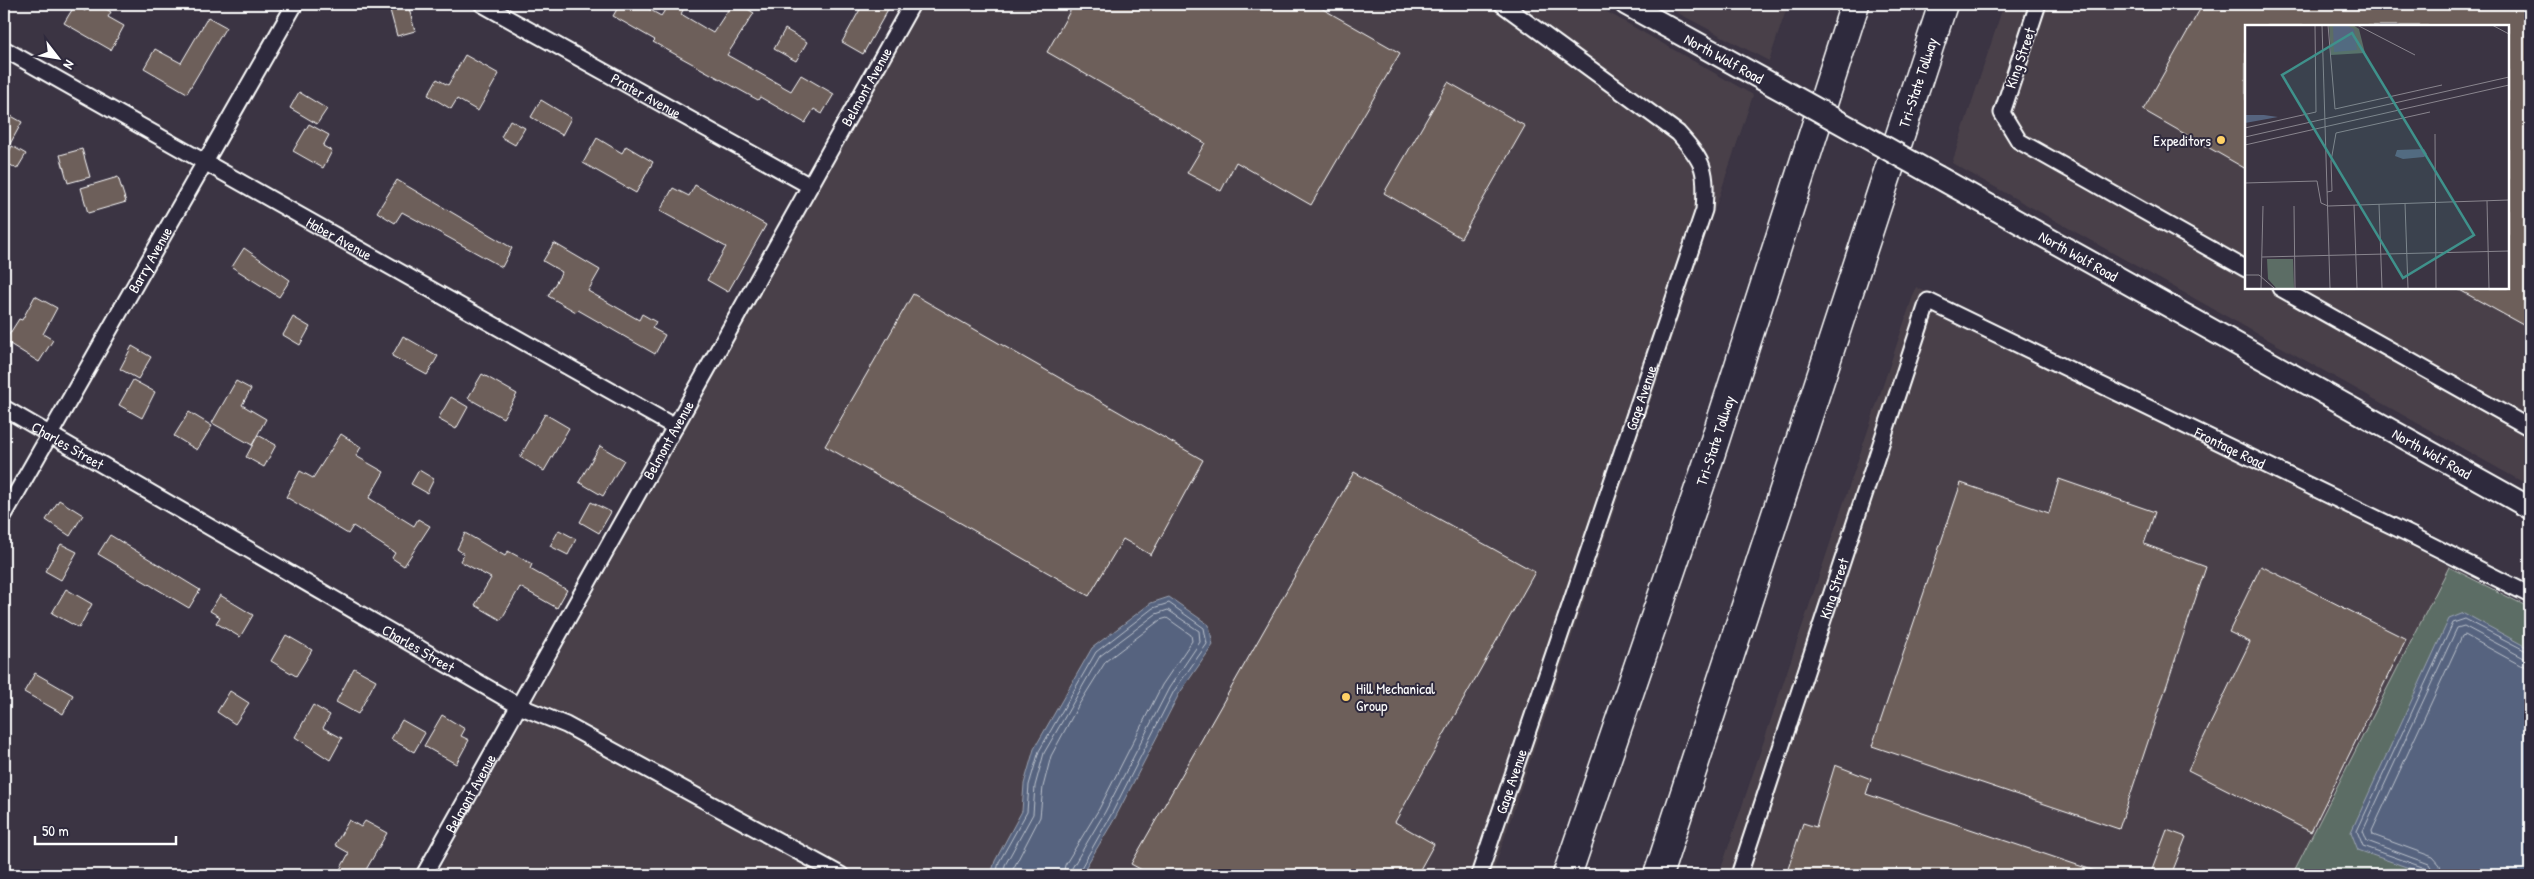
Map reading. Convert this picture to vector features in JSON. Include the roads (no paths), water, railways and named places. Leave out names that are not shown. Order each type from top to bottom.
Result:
[{"type":"highway","name":"Tri-State Tollway","points":[[1567,875],[1707,466],[1855,4]]},
{"type":"highway","name":"Tri-State Tollway","points":[[1658,875],[1943,4]]},
{"type":"main road","name":"North Wolf Road","points":[[1626,4],[2530,508]]},
{"type":"street","name":"Barry Avenue","points":[[4,515],[295,4]]},
{"type":"street","name":"Prater Avenue","points":[[482,4],[810,186]]},
{"type":"street","name":"Belmont Avenue","points":[[424,875],[912,4]]},
{"type":"street","name":"Gage Avenue","points":[[1479,875],[1704,210],[1706,178],[1696,153],[1678,133],[1502,4]]},
{"type":"street","name":"King Street","points":[[2038,4],[2002,113],[2019,142],[2245,268]]},
{"type":"street","name":"Haber Avenue","points":[[4,49],[675,427]]},
{"type":"street","points":[[2282,289],[2530,428]]},
{"type":"street","name":"King Street","points":[[1739,875],[1928,301]]},
{"type":"street","name":"Frontage Road","points":[[1928,301],[2413,536],[2530,595]]},
{"type":"street","name":"Charles Street","points":[[4,408],[518,706],[566,725],[841,875]]},
{"type":"water","points":[[1169,597],[1209,625],[1213,645],[1179,694],[1115,818],[1081,875],[991,875],[995,861],[1022,811],[1024,784],[1034,749],[1092,648],[1151,603]]},
{"type":"water","points":[[2464,613],[2530,649],[2530,875],[2429,875],[2358,850],[2351,832],[2449,619]]},
{"type":"place","name":"Expeditors","points":[[2221,140]]},
{"type":"place","name":"Hill Mechanical Group","points":[[1346,697]]}]
